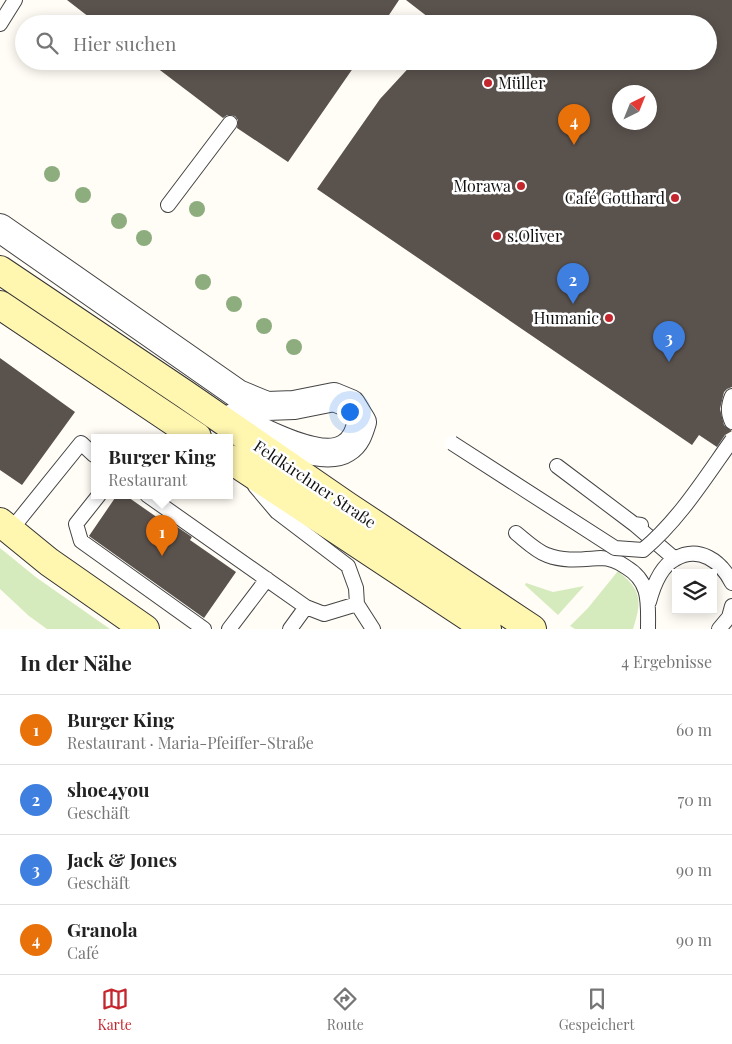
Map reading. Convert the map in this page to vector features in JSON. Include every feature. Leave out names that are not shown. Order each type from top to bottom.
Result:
[{"type":"main road","name":"Feldkirchner Straße","points":[[0,270],[347,506],[532,629]]},
{"type":"main road","points":[[0,305],[193,434]]},
{"type":"main road","name":"Feldkirchner Straße","points":[[233,461],[487,629]]},
{"type":"main road","points":[[5,526],[49,562],[145,629]]},
{"type":"street","points":[[0,228],[238,394],[267,406],[294,405],[334,397],[351,404],[362,422],[358,435],[346,448],[322,454],[286,443],[186,395]]},
{"type":"lane","points":[[0,24],[15,0]]},
{"type":"lane","points":[[168,205],[230,122]]},
{"type":"lane","points":[[732,396],[729,406],[729,415],[732,422]]},
{"type":"lane","points":[[452,443],[615,548],[644,550],[665,530],[732,440]]},
{"type":"lane","points":[[5,526],[81,443],[91,452]]},
{"type":"lane","points":[[233,461],[277,512],[348,566],[356,588],[357,604],[373,629]]},
{"type":"lane","points":[[557,466],[638,524],[674,559]]},
{"type":"lane","points":[[96,499],[76,524],[81,541],[204,629]]},
{"type":"lane","points":[[153,499],[306,607],[324,614],[357,604]]},
{"type":"lane","points":[[516,533],[546,555],[563,559],[604,558],[617,561],[630,569],[643,581],[648,605],[648,629]]},
{"type":"lane","points":[[648,605],[653,586],[661,573],[674,559],[688,555],[700,554],[715,560],[726,570],[732,583]]},
{"type":"lane","points":[[229,629],[267,579]]},
{"type":"lane","points":[[720,629],[729,616],[732,606]]},
{"type":"lane","points":[[290,629],[306,607]]},
{"type":"green space","points":[[0,548],[37,578],[110,629],[47,629],[29,616],[0,589]]},
{"type":"green space","points":[[618,571],[632,584],[638,597],[638,611],[633,629],[575,629],[570,626],[588,608]]},
{"type":"green space","points":[[526,583],[553,592],[584,586],[558,615],[525,585]]},
{"type":"building","points":[[67,0],[399,0],[389,15],[86,15]]},
{"type":"building","points":[[406,0],[732,0],[732,387],[724,392],[720,409],[724,425],[732,431],[725,435],[717,447],[699,435],[692,445],[317,189],[380,99],[407,70],[717,70],[717,15],[425,15]]},
{"type":"building","points":[[160,70],[352,70],[288,162],[237,128],[238,120],[235,116],[227,115],[223,118]]},
{"type":"building","points":[[0,358],[75,412],[22,485],[0,470]]},
{"type":"building","points":[[114,499],[131,499],[168,525],[170,522],[192,537],[190,540],[236,572],[204,618],[89,536]]},
{"type":"place","name":"Müller","points":[[488,83]]},
{"type":"place","name":"Granola","points":[[574,145]]},
{"type":"place","name":"Morawa","points":[[521,186]]},
{"type":"place","name":"Café Gotthard","points":[[675,198]]},
{"type":"place","name":"s.Oliver","points":[[497,236]]},
{"type":"place","name":"shoe4you","points":[[573,304]]},
{"type":"place","name":"Humanic","points":[[609,318]]},
{"type":"place","name":"Jack & Jones","points":[[669,362]]},
{"type":"place","name":"Burger King","points":[[162,556]]}]
